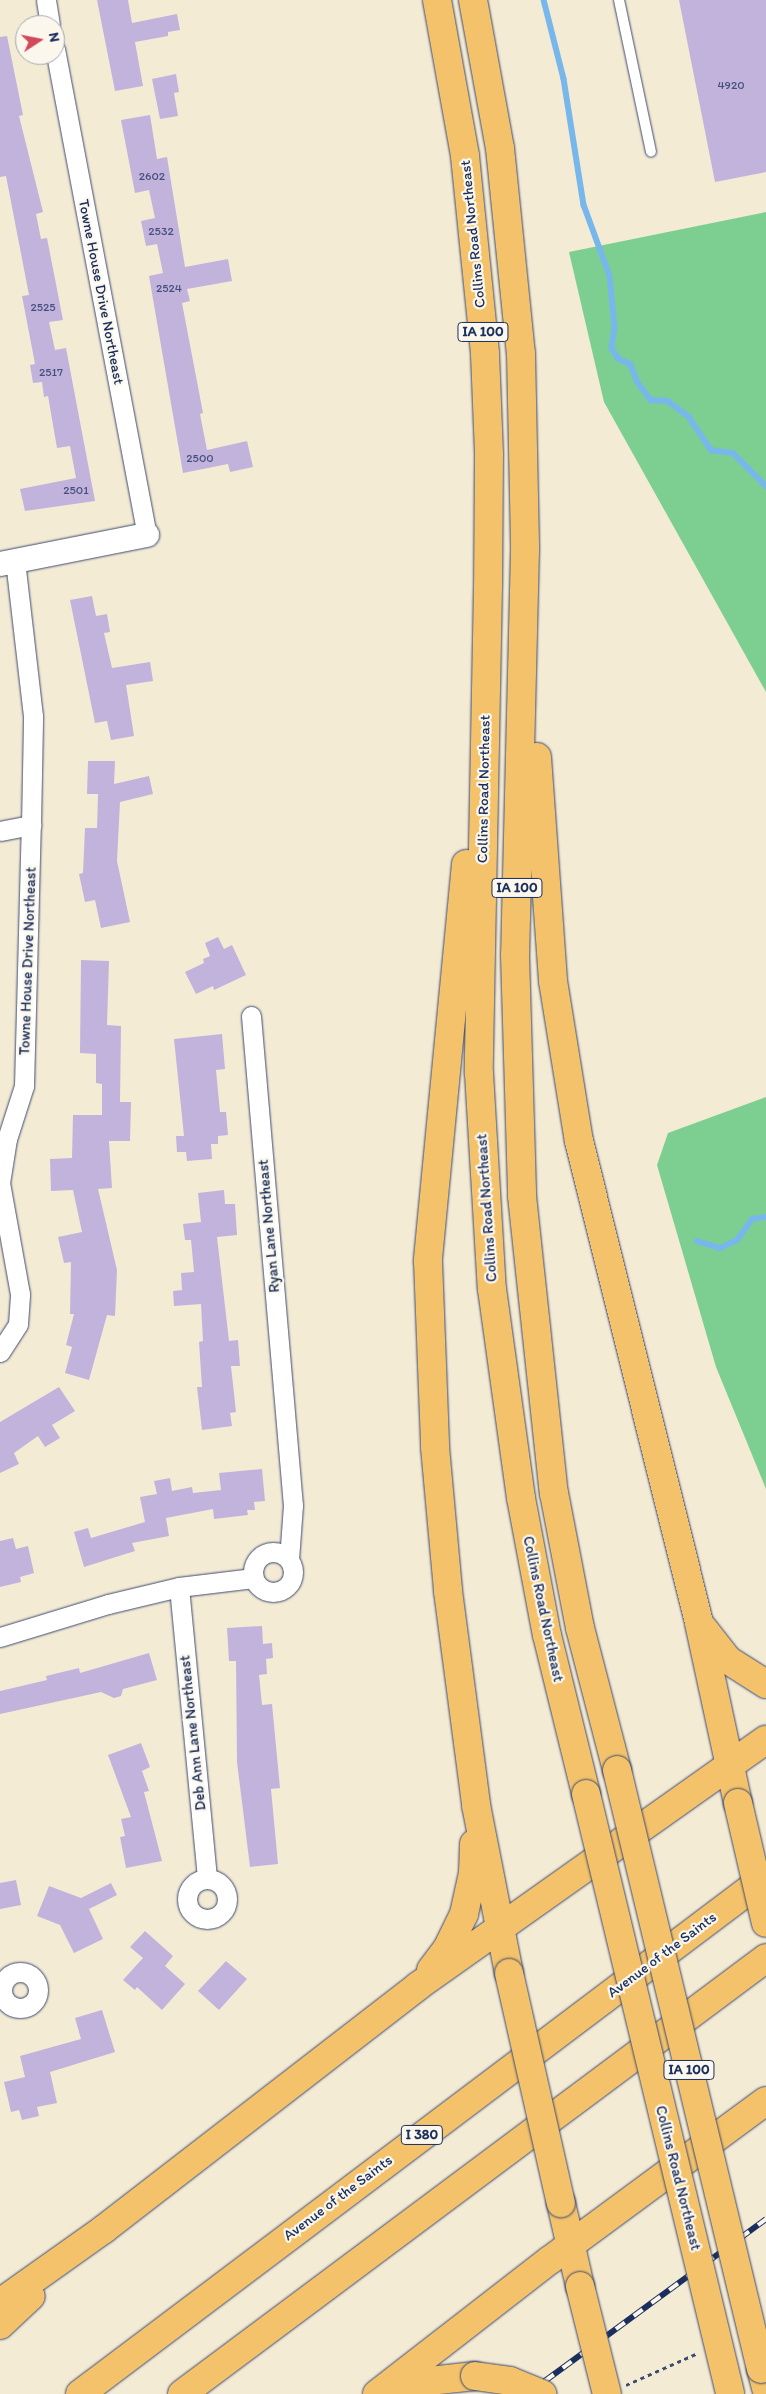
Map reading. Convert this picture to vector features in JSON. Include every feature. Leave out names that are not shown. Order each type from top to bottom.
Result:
[{"type":"highway","name":"Collins Road Northeast","points":[[437,0],[465,156],[485,354],[489,454],[479,1073],[492,1288],[521,1498],[547,1635],[730,2393]]},
{"type":"highway","name":"IA 100","points":[[473,0],[500,148],[513,253],[521,353],[525,550],[515,955],[522,1196],[554,1493],[580,1628],[764,2379]]},
{"type":"highway","points":[[525,550],[543,857],[563,1047],[579,1141],[699,1622],[729,1768],[766,1923]]},
{"type":"highway","points":[[486,668],[428,1261],[436,1466],[448,1591],[476,1805],[508,1973],[580,2286],[614,2391]]},
{"type":"highway","points":[[699,1622],[728,1660],[766,1684]]},
{"type":"highway","points":[[0,2303],[104,2229],[418,1986],[729,1768],[766,1740]]},
{"type":"highway","points":[[418,1986],[448,1949],[464,1914],[473,1873],[476,1805]]},
{"type":"highway","name":"Avenue of the Saints","points":[[80,2394],[766,1877]]},
{"type":"highway","points":[[182,2394],[766,1958]]},
{"type":"highway","points":[[729,1984],[766,1966]]},
{"type":"highway","points":[[377,2394],[571,2245],[766,2101]]},
{"type":"highway","points":[[0,2325],[104,2229]]},
{"type":"highway","points":[[407,2394],[429,2381],[475,2376],[510,2381],[544,2394]]},
{"type":"street","points":[[46,0],[48,15]]},
{"type":"street","name":"Towne House Drive Northeast","points":[[58,65],[146,535]]},
{"type":"street","points":[[8,563],[146,535]]},
{"type":"street","name":"Towne House Drive Northeast","points":[[0,1352],[18,1324],[20,1294],[0,1183],[4,1138],[24,1086],[33,716],[8,563]]},
{"type":"street","points":[[0,831],[31,825]]},
{"type":"street","name":"Ryan Lane Northeast","points":[[251,1016],[293,1505],[289,1559]]},
{"type":"street","points":[[277,1552],[289,1559],[292,1579],[284,1589],[266,1591],[253,1578],[254,1564],[263,1553],[277,1552]]},
{"type":"street","points":[[0,1637],[29,1630],[108,1604],[179,1587],[253,1578]]},
{"type":"street","name":"Deb Ann Lane Northeast","points":[[179,1587],[207,1878]]},
{"type":"lane","points":[[619,0],[651,152]]},
{"type":"path","points":[[614,2391],[700,2352]]},
{"type":"green space","points":[[766,212],[766,692],[604,402],[569,252]]},
{"type":"green space","points":[[766,1097],[766,1489],[716,1367],[657,1165],[668,1133]]},
{"type":"building","points":[[97,0],[128,0],[132,23],[177,14],[180,30],[168,32],[168,36],[135,42],[143,86],[115,91]]},
{"type":"building","points":[[679,0],[766,0],[766,172],[715,182]]},
{"type":"building","points":[[7,36],[23,115],[19,116],[43,212],[36,214],[41,239],[47,238],[63,320],[49,322],[55,350],[66,348],[95,501],[25,511],[20,489],[76,478],[70,446],[57,448],[48,396],[44,397],[42,382],[33,383],[30,365],[35,364],[22,296],[29,295],[6,176],[0,177],[0,37]]},
{"type":"building","points":[[176,74],[179,92],[174,93],[178,116],[160,119],[152,79]]},
{"type":"building","points":[[150,115],[157,159],[167,157],[185,267],[228,259],[232,281],[187,289],[190,301],[182,303],[203,413],[200,414],[207,450],[247,441],[253,467],[230,472],[228,464],[183,473],[149,276],[163,273],[157,244],[146,246],[141,221],[155,218],[149,190],[135,193],[121,120]]},
{"type":"building","points":[[92,596],[96,616],[107,614],[110,632],[104,633],[112,668],[150,662],[153,681],[126,685],[134,736],[111,740],[107,721],[95,723],[70,600]]},
{"type":"building","points":[[88,761],[115,761],[114,784],[149,776],[153,794],[120,802],[117,861],[130,922],[101,928],[95,900],[85,902],[79,874],[83,873],[85,828],[97,828],[98,794],[87,794]]},
{"type":"building","points":[[218,937],[224,949],[232,945],[246,975],[214,990],[213,986],[196,994],[185,972],[204,963],[203,959],[210,956],[205,943]]},
{"type":"building","points":[[81,960],[109,961],[107,1025],[121,1026],[120,1102],[131,1102],[130,1141],[109,1141],[112,1188],[98,1189],[117,1270],[115,1316],[107,1315],[89,1380],[65,1373],[72,1347],[66,1345],[74,1314],[70,1314],[71,1262],[64,1263],[58,1237],[82,1232],[73,1190],[51,1191],[50,1159],[72,1158],[73,1115],[102,1115],[102,1084],[96,1083],[96,1054],[80,1053]]},
{"type":"building","points":[[222,1034],[225,1069],[216,1070],[220,1112],[226,1112],[228,1135],[218,1136],[218,1144],[211,1144],[212,1159],[187,1161],[186,1152],[177,1152],[176,1136],[184,1136],[174,1039]]},
{"type":"building","points":[[224,1190],[225,1204],[235,1204],[237,1235],[217,1237],[229,1341],[238,1340],[240,1366],[231,1366],[236,1412],[230,1413],[232,1426],[202,1430],[197,1387],[202,1387],[199,1342],[203,1341],[201,1304],[174,1306],[173,1291],[182,1290],[181,1273],[194,1272],[191,1240],[185,1240],[183,1224],[201,1222],[198,1193]]},
{"type":"building","points":[[59,1387],[75,1411],[52,1425],[60,1438],[45,1447],[38,1436],[14,1453],[19,1464],[0,1473],[0,1422]]},
{"type":"building","points":[[262,1469],[265,1501],[254,1502],[255,1510],[247,1510],[248,1515],[214,1519],[213,1509],[166,1518],[169,1536],[132,1543],[135,1551],[84,1567],[74,1532],[88,1528],[91,1538],[145,1522],[140,1497],[157,1494],[154,1481],[170,1478],[172,1491],[192,1487],[193,1493],[221,1490],[219,1473]]},
{"type":"building","points":[[13,1538],[16,1549],[28,1546],[34,1573],[20,1577],[21,1582],[0,1587],[0,1541]]},
{"type":"building","points":[[262,1626],[263,1644],[272,1643],[273,1658],[266,1659],[267,1674],[259,1675],[262,1705],[272,1704],[280,1788],[271,1789],[278,1864],[250,1867],[237,1762],[236,1661],[229,1661],[227,1628]]},
{"type":"building","points":[[149,1653],[157,1680],[123,1689],[121,1696],[114,1698],[101,1692],[0,1714],[0,1691],[47,1680],[46,1676],[79,1668],[80,1673]]},
{"type":"building","points":[[141,1743],[150,1767],[142,1771],[149,1791],[144,1792],[162,1861],[126,1868],[120,1837],[125,1836],[121,1819],[131,1817],[108,1755]]},
{"type":"building","points":[[16,1880],[21,1905],[0,1909],[0,1883]]},
{"type":"building","points":[[111,1883],[117,1895],[89,1909],[103,1939],[74,1953],[60,1925],[37,1916],[49,1886],[81,1898]]},
{"type":"building","points":[[145,1931],[173,1956],[165,1966],[185,1984],[162,2010],[137,1987],[135,1990],[123,1980],[143,1958],[130,1947]]},
{"type":"building","points":[[226,1961],[247,1979],[219,2010],[198,1991]]},
{"type":"building","points":[[102,2010],[115,2052],[50,2072],[57,2103],[37,2107],[39,2116],[22,2120],[19,2110],[11,2112],[4,2082],[25,2077],[20,2056],[81,2039],[75,2018]]},
{"type":"waterway","points":[[544,0],[564,79],[584,205],[610,276],[615,328],[612,348],[618,358],[631,365],[637,381],[651,400],[668,401],[689,417],[711,450],[733,453],[766,486]]},
{"type":"waterway","points":[[697,1241],[720,1248],[737,1240],[752,1219],[766,1217]]},
{"type":"railway","points":[[527,2394],[766,2219]]}]
